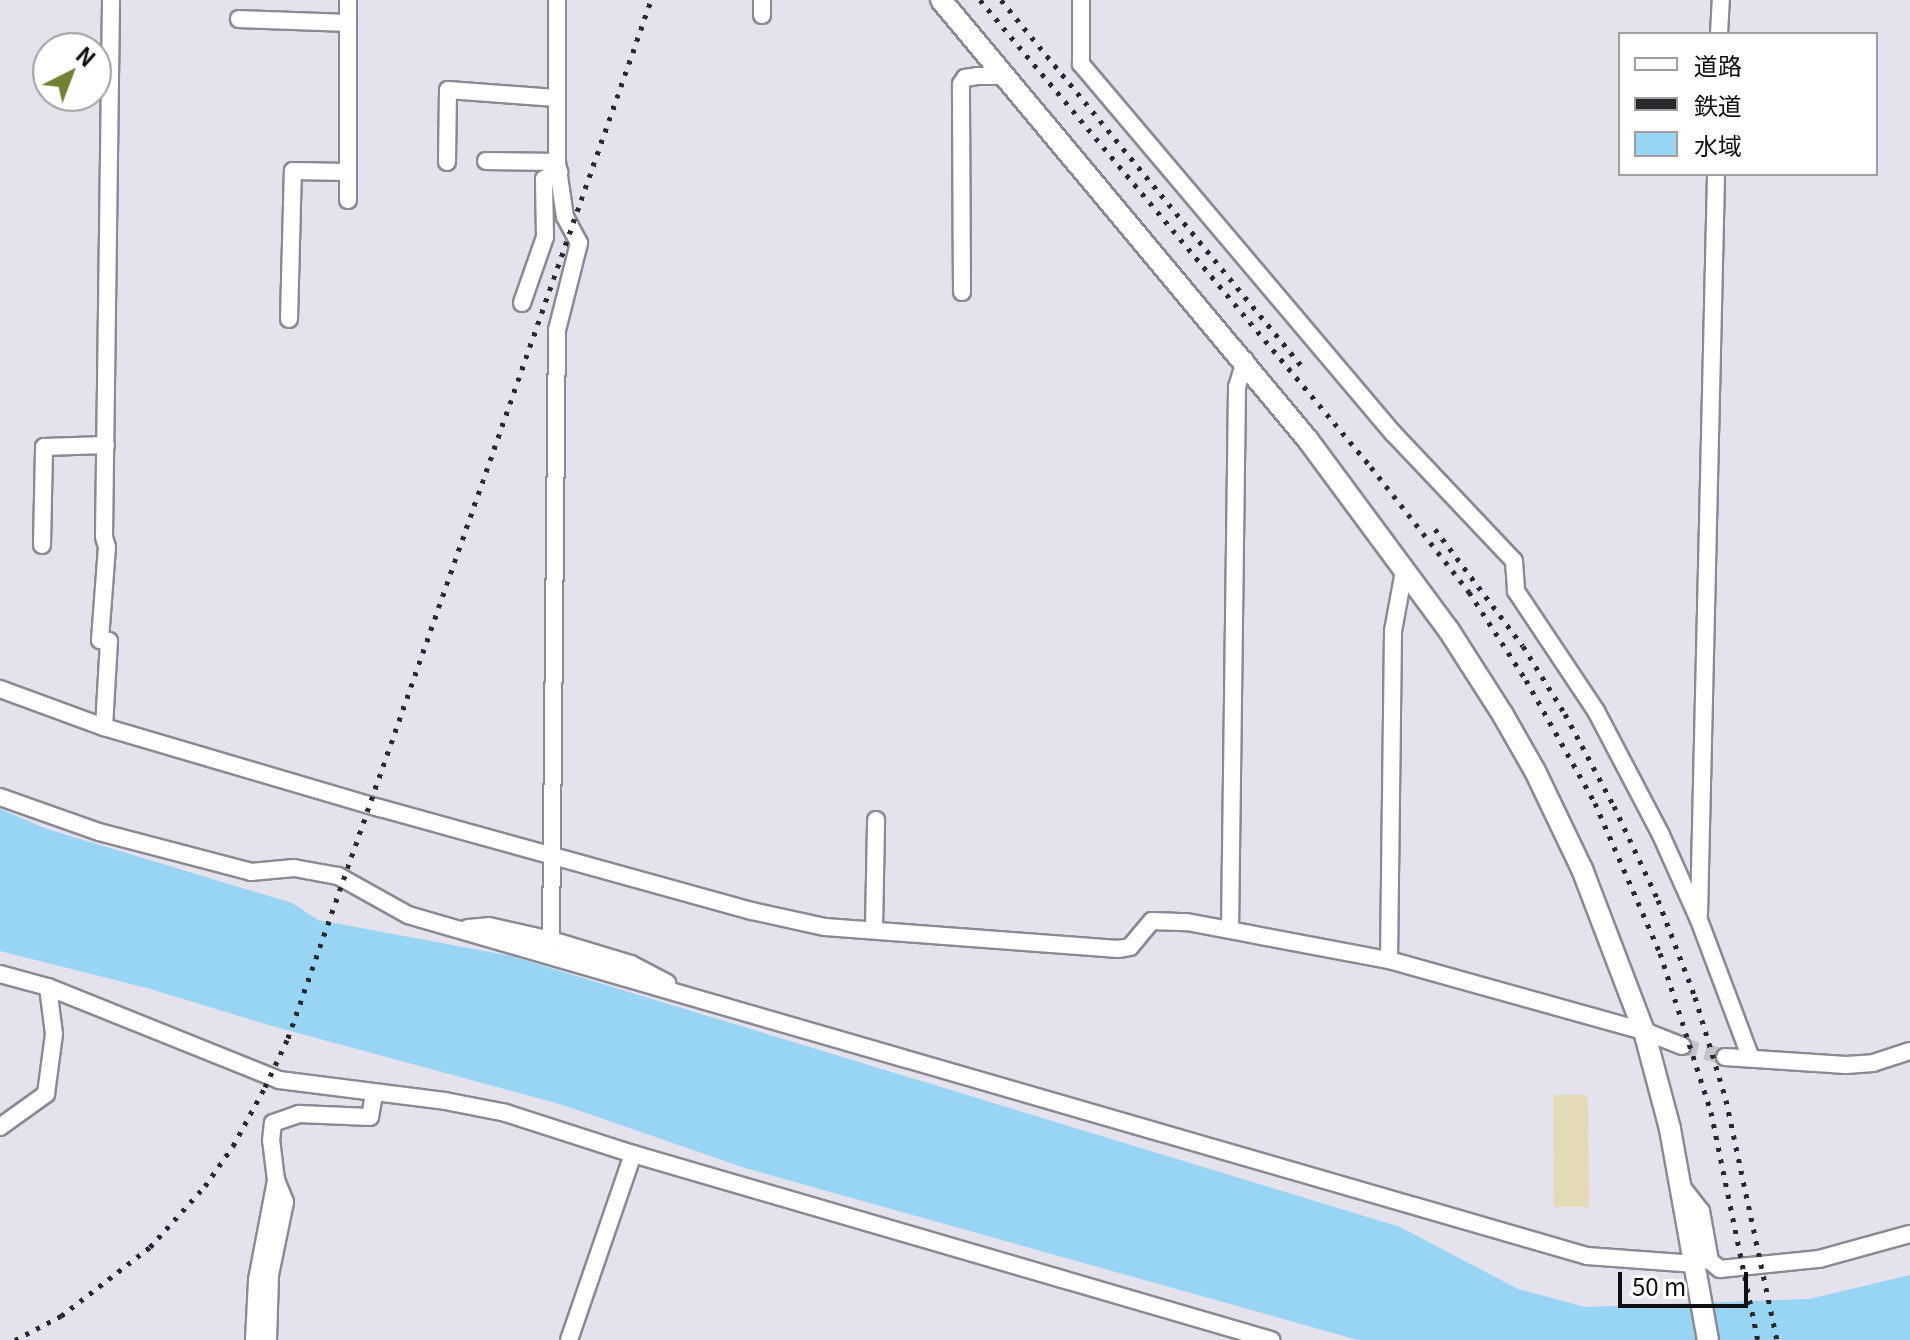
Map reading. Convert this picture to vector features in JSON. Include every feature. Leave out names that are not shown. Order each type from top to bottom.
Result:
[{"type":"street","points":[[104,727],[109,641],[100,640],[107,547],[111,0]]},
{"type":"street","points":[[348,0],[348,200]]},
{"type":"street","points":[[551,940],[557,330],[579,243],[565,217],[558,167],[557,0]]},
{"type":"street","points":[[941,0],[1245,360],[1479,672],[1535,771],[1582,869],[1644,1031],[1682,1187],[1708,1340]]},
{"type":"street","points":[[1081,0],[1081,64],[1393,433],[1514,561],[1516,591],[1596,711],[1661,835],[1699,920],[1751,1058]]},
{"type":"street","points":[[1719,32],[1721,0]]},
{"type":"street","points":[[239,19],[348,23]]},
{"type":"street","points":[[962,292],[961,84],[965,78],[1007,76]]},
{"type":"street","points":[[447,162],[448,90],[556,98]]},
{"type":"street","points":[[486,161],[558,167]]},
{"type":"street","points":[[522,303],[545,237],[544,179],[558,167]]},
{"type":"street","points":[[289,319],[293,171],[347,172]]},
{"type":"street","points":[[1699,920],[1716,176]]},
{"type":"street","points":[[1230,930],[1237,387],[1245,360]]},
{"type":"street","points":[[42,545],[44,447],[106,445]]},
{"type":"street","points":[[1389,960],[1393,631],[1404,571]]},
{"type":"street","points":[[0,689],[104,727],[380,808],[552,853],[752,911],[825,927],[1118,949],[1130,947],[1152,921],[1230,930],[1389,960],[1644,1031],[1682,1046]]},
{"type":"street","points":[[0,797],[99,832],[251,872],[294,868],[338,876],[408,915],[693,999],[1587,1256],[1697,1272]]},
{"type":"street","points":[[874,929],[876,820]]},
{"type":"street","points":[[464,931],[471,926],[489,926],[551,940],[631,964],[693,999]]},
{"type":"street","points":[[0,974],[48,987],[279,1080],[445,1101],[506,1113],[633,1154],[1271,1340]]},
{"type":"street","points":[[0,1127],[46,1094],[54,1034],[48,987]]},
{"type":"street","points":[[1725,1057],[1846,1065],[1873,1063],[1910,1051]]},
{"type":"street","points":[[268,1340],[270,1275],[285,1202],[276,1180],[271,1141],[273,1123],[299,1114],[370,1117],[374,1094]]},
{"type":"street","points":[[569,1340],[633,1154]]},
{"type":"street","points":[[254,1340],[257,1280],[276,1180]]},
{"type":"street","points":[[1682,1187],[1701,1211],[1710,1261],[1720,1269],[1819,1259],[1910,1234]]},
{"type":"sand","points":[[1553,1095],[1588,1095],[1589,1207],[1554,1207]]},
{"type":"water","points":[[0,809],[47,829],[292,903],[318,920],[511,956],[1400,1227],[1518,1289],[1585,1307],[1809,1299],[1910,1275],[1910,1340],[1358,1340],[745,1168],[563,1105],[272,1026],[147,988],[0,951]]},
{"type":"tunnel","points":[[1682,1046],[1725,1057]]},
{"type":"railway","points":[[15,1340],[61,1316],[150,1247],[205,1186],[233,1146],[265,1087],[288,1038],[651,0]]},
{"type":"railway","points":[[980,0],[1371,467],[1469,592],[1526,680],[1595,803],[1660,953],[1711,1112],[1758,1340]]},
{"type":"railway","points":[[1001,0],[1303,368]]},
{"type":"railway","points":[[1435,529],[1523,646],[1565,714],[1614,806],[1658,900],[1695,997],[1726,1100],[1777,1340]]}]
